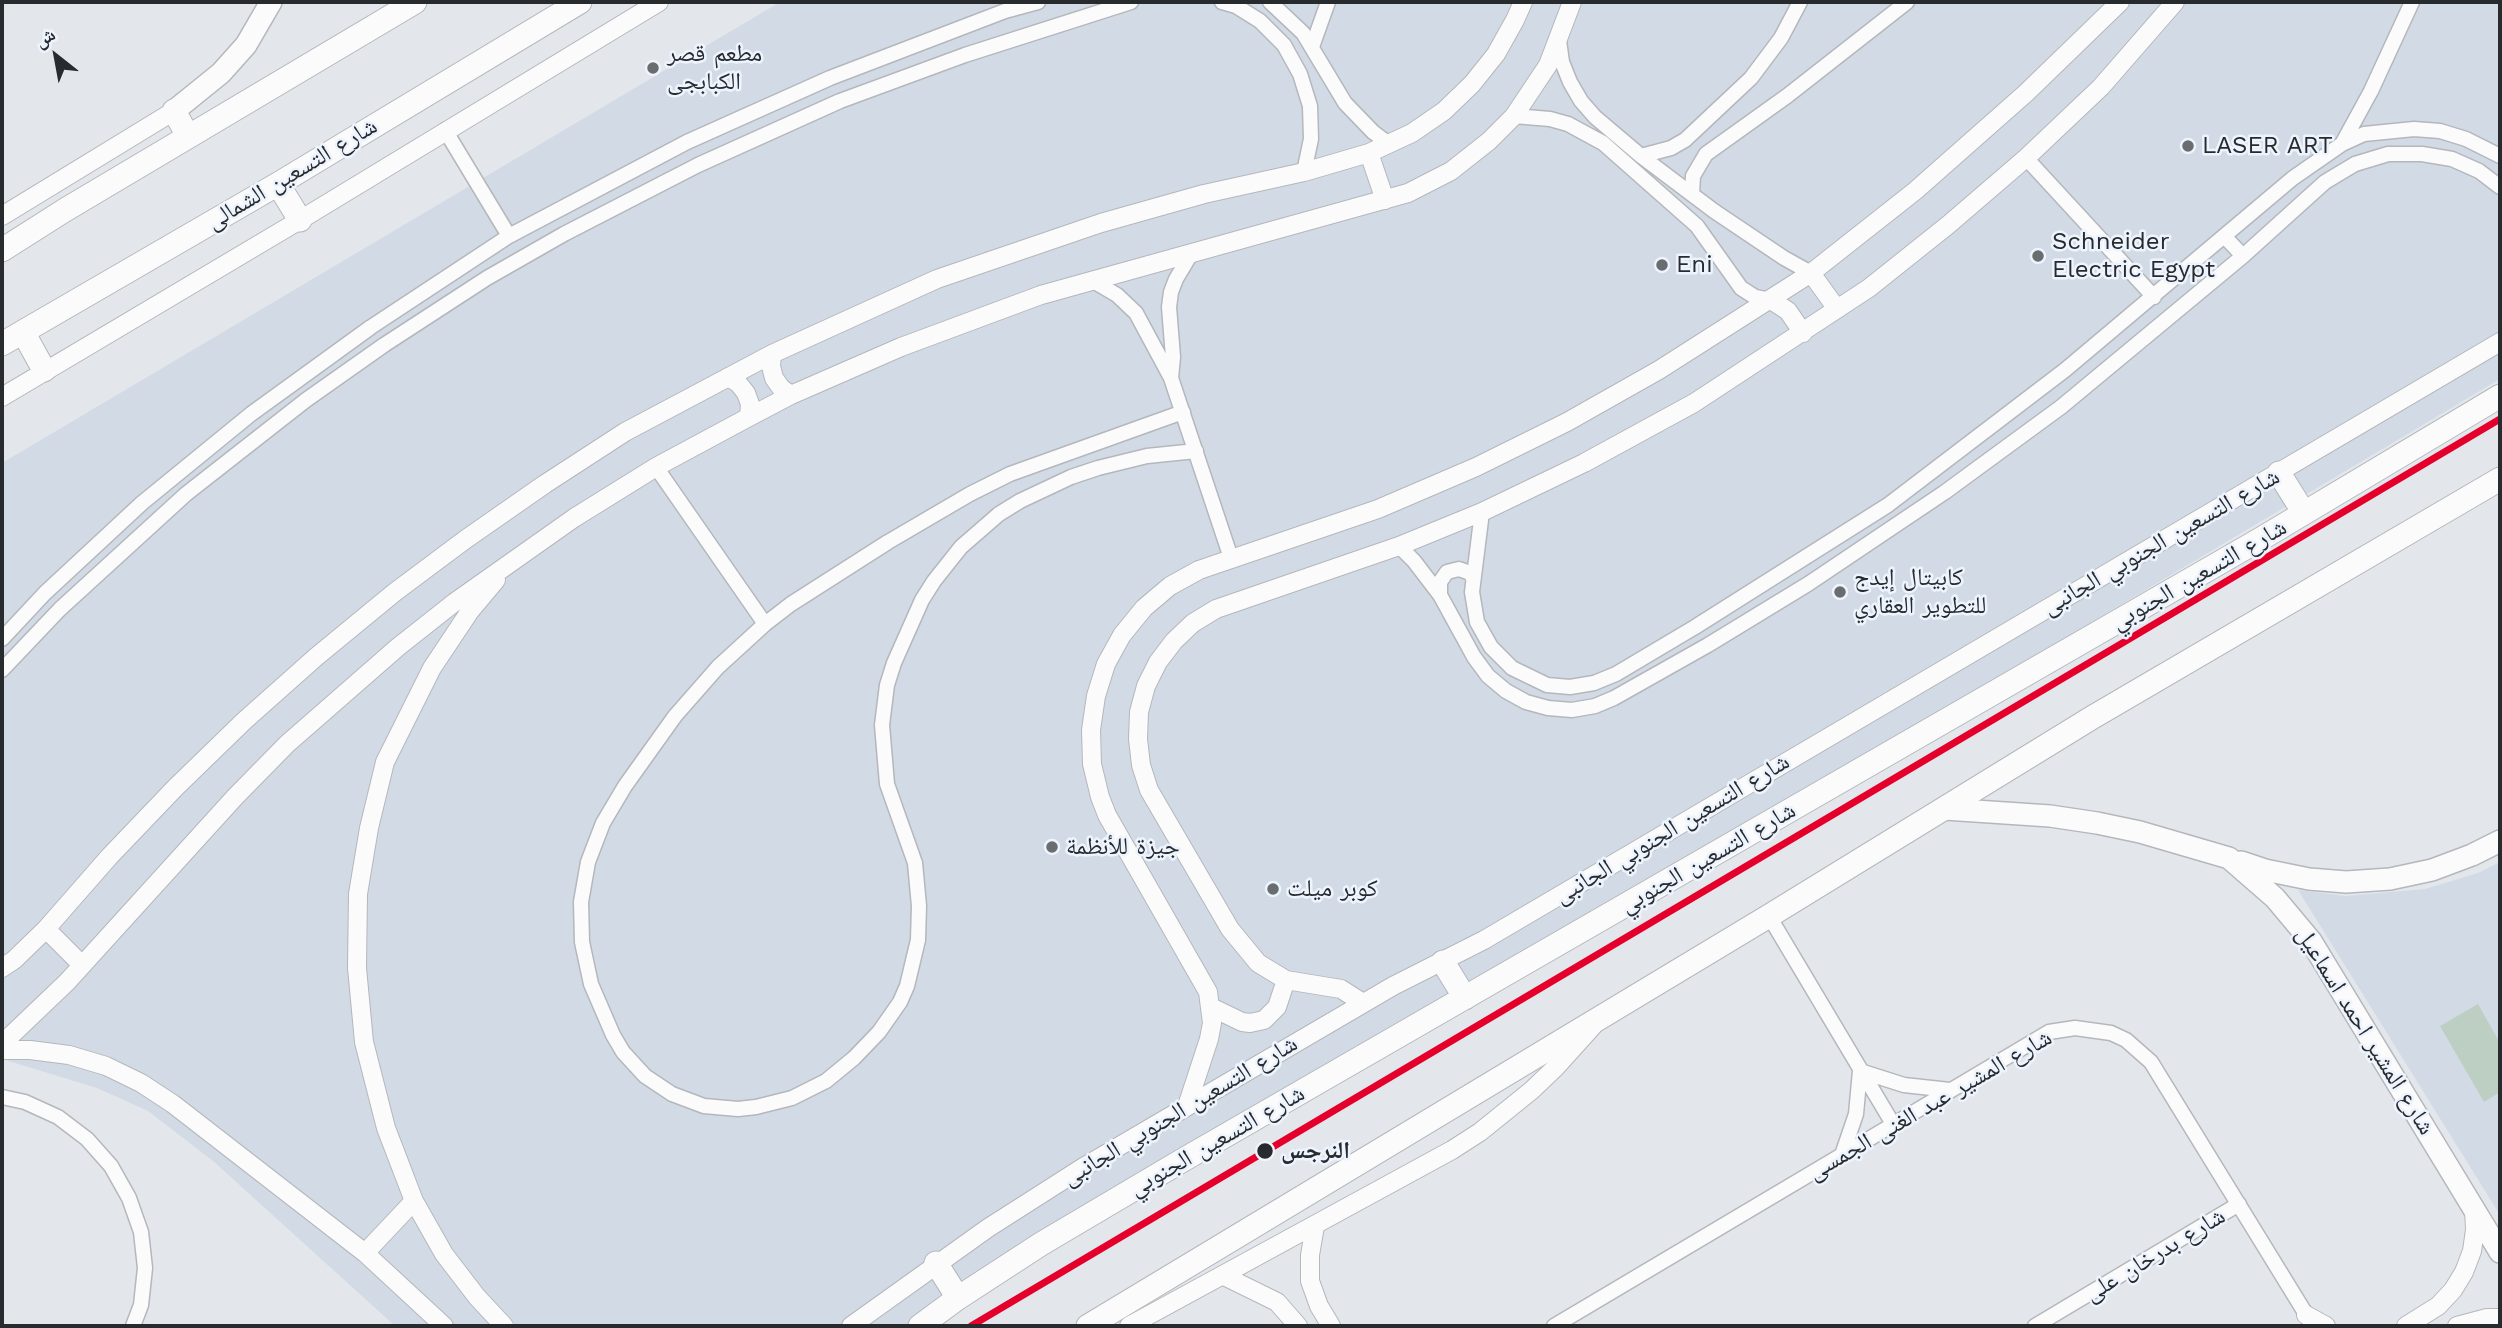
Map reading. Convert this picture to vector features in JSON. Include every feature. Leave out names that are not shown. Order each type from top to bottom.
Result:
[{"type":"main road","points":[[188,136],[174,111],[222,73],[246,45],[271,2]]},
{"type":"main road","points":[[2,250],[415,2]]},
{"type":"main road","name":"شارع التسعين الشمالى","points":[[2,344],[278,184],[580,2]]},
{"type":"main road","points":[[278,184],[300,220]]},
{"type":"main road","points":[[23,332],[44,370]]},
{"type":"main road","name":"شارع التسعين الجنوبي","points":[[920,1326],[1041,1244],[1149,1180],[2304,513],[2500,396]]},
{"type":"main road","points":[[2279,473],[2304,513]]},
{"type":"main road","points":[[1088,1326],[2155,680],[2500,479]]},
{"type":"main road","name":"شارع المشير احمد اسماعيل","points":[[1945,809],[2050,816],[2096,823],[2140,832],[2229,858],[2275,898],[2305,933],[2500,1252]]},
{"type":"main road","points":[[2229,858],[2288,875],[2346,882],[2390,879],[2432,870],[2500,841]]},
{"type":"main road","points":[[2275,898],[2275,883],[2288,875]]},
{"type":"main road","points":[[1443,962],[1465,998]]},
{"type":"main road","points":[[936,1263],[958,1298]]},
{"type":"street","points":[[2,397],[659,2]]},
{"type":"street","points":[[2,639],[45,593],[142,503],[251,414],[371,327],[509,236],[623,173],[830,78],[1005,11],[1038,2]]},
{"type":"street","points":[[2,670],[60,608],[186,494],[306,400],[487,278],[564,234],[698,165],[839,101],[1103,6],[1131,2]]},
{"type":"street","points":[[1222,2],[1236,6],[1261,21],[1284,45],[1300,74],[1310,106],[1311,139],[1304,172]]},
{"type":"street","points":[[1269,2],[1279,8],[1303,33],[1345,103],[1373,132],[1389,144]]},
{"type":"street","points":[[1312,47],[1328,2]]},
{"type":"street","points":[[2,968],[15,960],[46,929],[109,857],[202,762],[316,657],[395,592],[466,539],[625,432],[772,354],[937,279],[1101,223],[1369,153],[1412,133],[1444,111],[1472,84],[1496,54],[1522,2]]},
{"type":"street","points":[[2,1044],[82,965],[218,815],[287,744],[398,647],[455,602],[575,518],[656,467],[749,416],[901,346],[1041,295],[1408,193],[1451,171],[1489,141],[1514,116],[1548,65],[1572,2]]},
{"type":"street","points":[[1641,156],[1671,148],[1685,140],[1751,78],[1781,38],[1800,2]]},
{"type":"street","points":[[1692,194],[1693,176],[1706,154],[1787,96],[1907,2]]},
{"type":"street","points":[[1187,1106],[1209,1039],[1212,1007],[1202,977],[1107,815],[1092,764],[1091,730],[1096,696],[1106,664],[1122,635],[1144,608],[1170,586],[1199,570],[1378,509],[1476,467],[1616,396],[1771,300],[1811,273],[1915,191],[2026,93],[2120,2]]},
{"type":"street","points":[[1363,1003],[1341,989],[1286,980],[1258,963],[1230,929],[1149,790],[1141,765],[1139,712],[1146,686],[1158,662],[1174,641],[1194,623],[1216,609],[1399,546],[1482,512],[1584,463],[1694,403],[1869,288],[1948,225],[2026,158],[2101,87],[2175,2]]},
{"type":"street","points":[[2342,144],[2371,91],[2412,2]]},
{"type":"street","points":[[1559,41],[1562,62],[1570,82],[1595,117],[1692,194],[1776,253],[1811,273],[1837,309]]},
{"type":"street","points":[[2,216],[174,111]]},
{"type":"street","points":[[1514,116],[1550,119],[1568,124],[1603,143],[1697,226],[1741,288],[1755,297],[1771,300],[1788,311],[1803,332]]},
{"type":"street","points":[[1482,512],[1472,592],[1477,621],[1491,647],[1501,659],[1524,676],[1546,685],[1570,687],[1594,683],[1616,674],[1695,627],[1888,505],[1932,474],[2154,297],[2293,178],[2342,144],[2364,134],[2414,129],[2440,131],[2466,139],[2500,156]]},
{"type":"street","points":[[444,130],[509,236]]},
{"type":"street","points":[[1369,153],[1385,200]]},
{"type":"street","points":[[1399,546],[1415,561],[1440,594],[1474,657],[1488,676],[1506,691],[1526,702],[1548,708],[1595,706],[1708,646],[1808,584],[1945,492],[2061,407],[2243,256],[2325,182],[2355,164],[2388,154],[2422,154],[2452,159],[2480,171],[2500,187]]},
{"type":"street","points":[[2026,158],[2154,297]]},
{"type":"street","points":[[2224,236],[2243,256]]},
{"type":"street","points":[[1171,378],[1171,292],[1191,254]]},
{"type":"street","points":[[1093,281],[1116,295],[1136,313],[1171,378],[1231,558]]},
{"type":"street","points":[[371,327],[384,345]]},
{"type":"street","name":"شارع التسعين الجنوبي الجانبى","points":[[851,1326],[936,1263],[1035,1198],[1187,1106],[1363,1003],[1443,962],[2500,342]]},
{"type":"street","points":[[772,354],[774,378],[781,388],[792,395]]},
{"type":"street","points":[[728,377],[738,383],[746,393],[750,404],[749,416]]},
{"type":"street","points":[[1183,412],[1010,474],[970,494],[839,572],[765,624],[733,652],[696,691],[656,741],[613,804],[588,862],[581,902],[582,942],[591,984],[613,1035],[623,1052],[645,1076],[672,1094],[704,1106],[721,1109],[747,1108],[774,1103],[792,1098],[826,1081],[855,1058],[880,1032],[907,986],[918,940],[918,883],[913,852],[895,811],[887,784],[882,725],[887,685],[894,663],[902,641],[934,581],[979,529],[999,514],[1045,488],[1098,467],[1122,461],[1196,452]]},
{"type":"street","points":[[656,467],[765,624]]},
{"type":"street","points":[[1932,474],[1945,492]]},
{"type":"street","points":[[504,1326],[477,1297],[444,1254],[414,1200],[386,1128],[364,1042],[356,968],[358,894],[369,828],[385,762],[432,668],[470,611],[514,559]]},
{"type":"street","points":[[1440,594],[1440,582],[1447,572],[1459,569],[1470,573],[1473,578]]},
{"type":"street","points":[[45,593],[60,608]]},
{"type":"street","points":[[1769,916],[1893,1124]]},
{"type":"street","points":[[46,929],[82,965]]},
{"type":"street","points":[[1212,1007],[1242,1022],[1264,1020],[1277,1007],[1286,980]]},
{"type":"street","points":[[1129,1326],[1315,1226],[1480,1132],[1556,1067],[1600,1017]]},
{"type":"street","name":"شارع المشير عبد الغنى الجمسى","points":[[1554,1326],[2049,1032],[2075,1028],[2111,1033],[2126,1040],[2151,1062],[2309,1323]]},
{"type":"street","points":[[2,1050],[30,1049],[69,1055],[106,1066],[141,1083],[173,1104],[365,1253],[444,1326]]},
{"type":"street","points":[[1860,1071],[1905,1085],[1950,1090]]},
{"type":"street","points":[[1842,1155],[1856,1114],[1860,1071]]},
{"type":"street","points":[[2,1097],[24,1102],[58,1117],[87,1139],[111,1166],[130,1198],[141,1232],[145,1268],[141,1304],[133,1326]]},
{"type":"street","points":[[365,1253],[414,1200]]},
{"type":"street","name":"شارع بدرخان على","points":[[2035,1326],[2239,1204]]},
{"type":"street","points":[[2406,1326],[2438,1306],[2453,1290],[2464,1272],[2472,1251],[2474,1209]]},
{"type":"street","points":[[1315,1226],[1310,1255],[1310,1281],[1318,1306],[1331,1326]]},
{"type":"street","points":[[1224,1276],[1277,1302],[1298,1326]]},
{"type":"street","points":[[2457,1326],[2487,1318],[2500,1318]]},
{"type":"street","points":[[2309,1323],[2326,1326]]},
{"type":"shaded area","points":[[780,2],[2500,2],[2500,379],[910,1326],[395,1326],[213,1161],[148,1111],[97,1088],[2,1059],[2,463]]},
{"type":"shaded area","points":[[2500,862],[2500,1215],[2298,890],[2346,896],[2425,889],[2478,873]]},
{"type":"green space","points":[[2478,1004],[2500,1043],[2500,1092],[2484,1102],[2440,1026]]},
{"type":"transit line","points":[[971,1326],[2500,419]]},
{"type":"place","name":"مطعم قصر الكبابجى","points":[[653,68]]},
{"type":"place","name":"LASER ART","points":[[2188,146]]},
{"type":"place","name":"Schneider Electric Egypt","points":[[2038,256]]},
{"type":"place","name":"Eni","points":[[1662,265]]},
{"type":"place","name":"كابيتال إيدج للتطوير العقاري","points":[[1840,592]]},
{"type":"place","name":"جيزة للأنظمة","points":[[1052,847]]},
{"type":"place","name":"كوبر ميلت","points":[[1273,889]]},
{"type":"place","name":"النرجس","points":[[1265,1151]]}]
